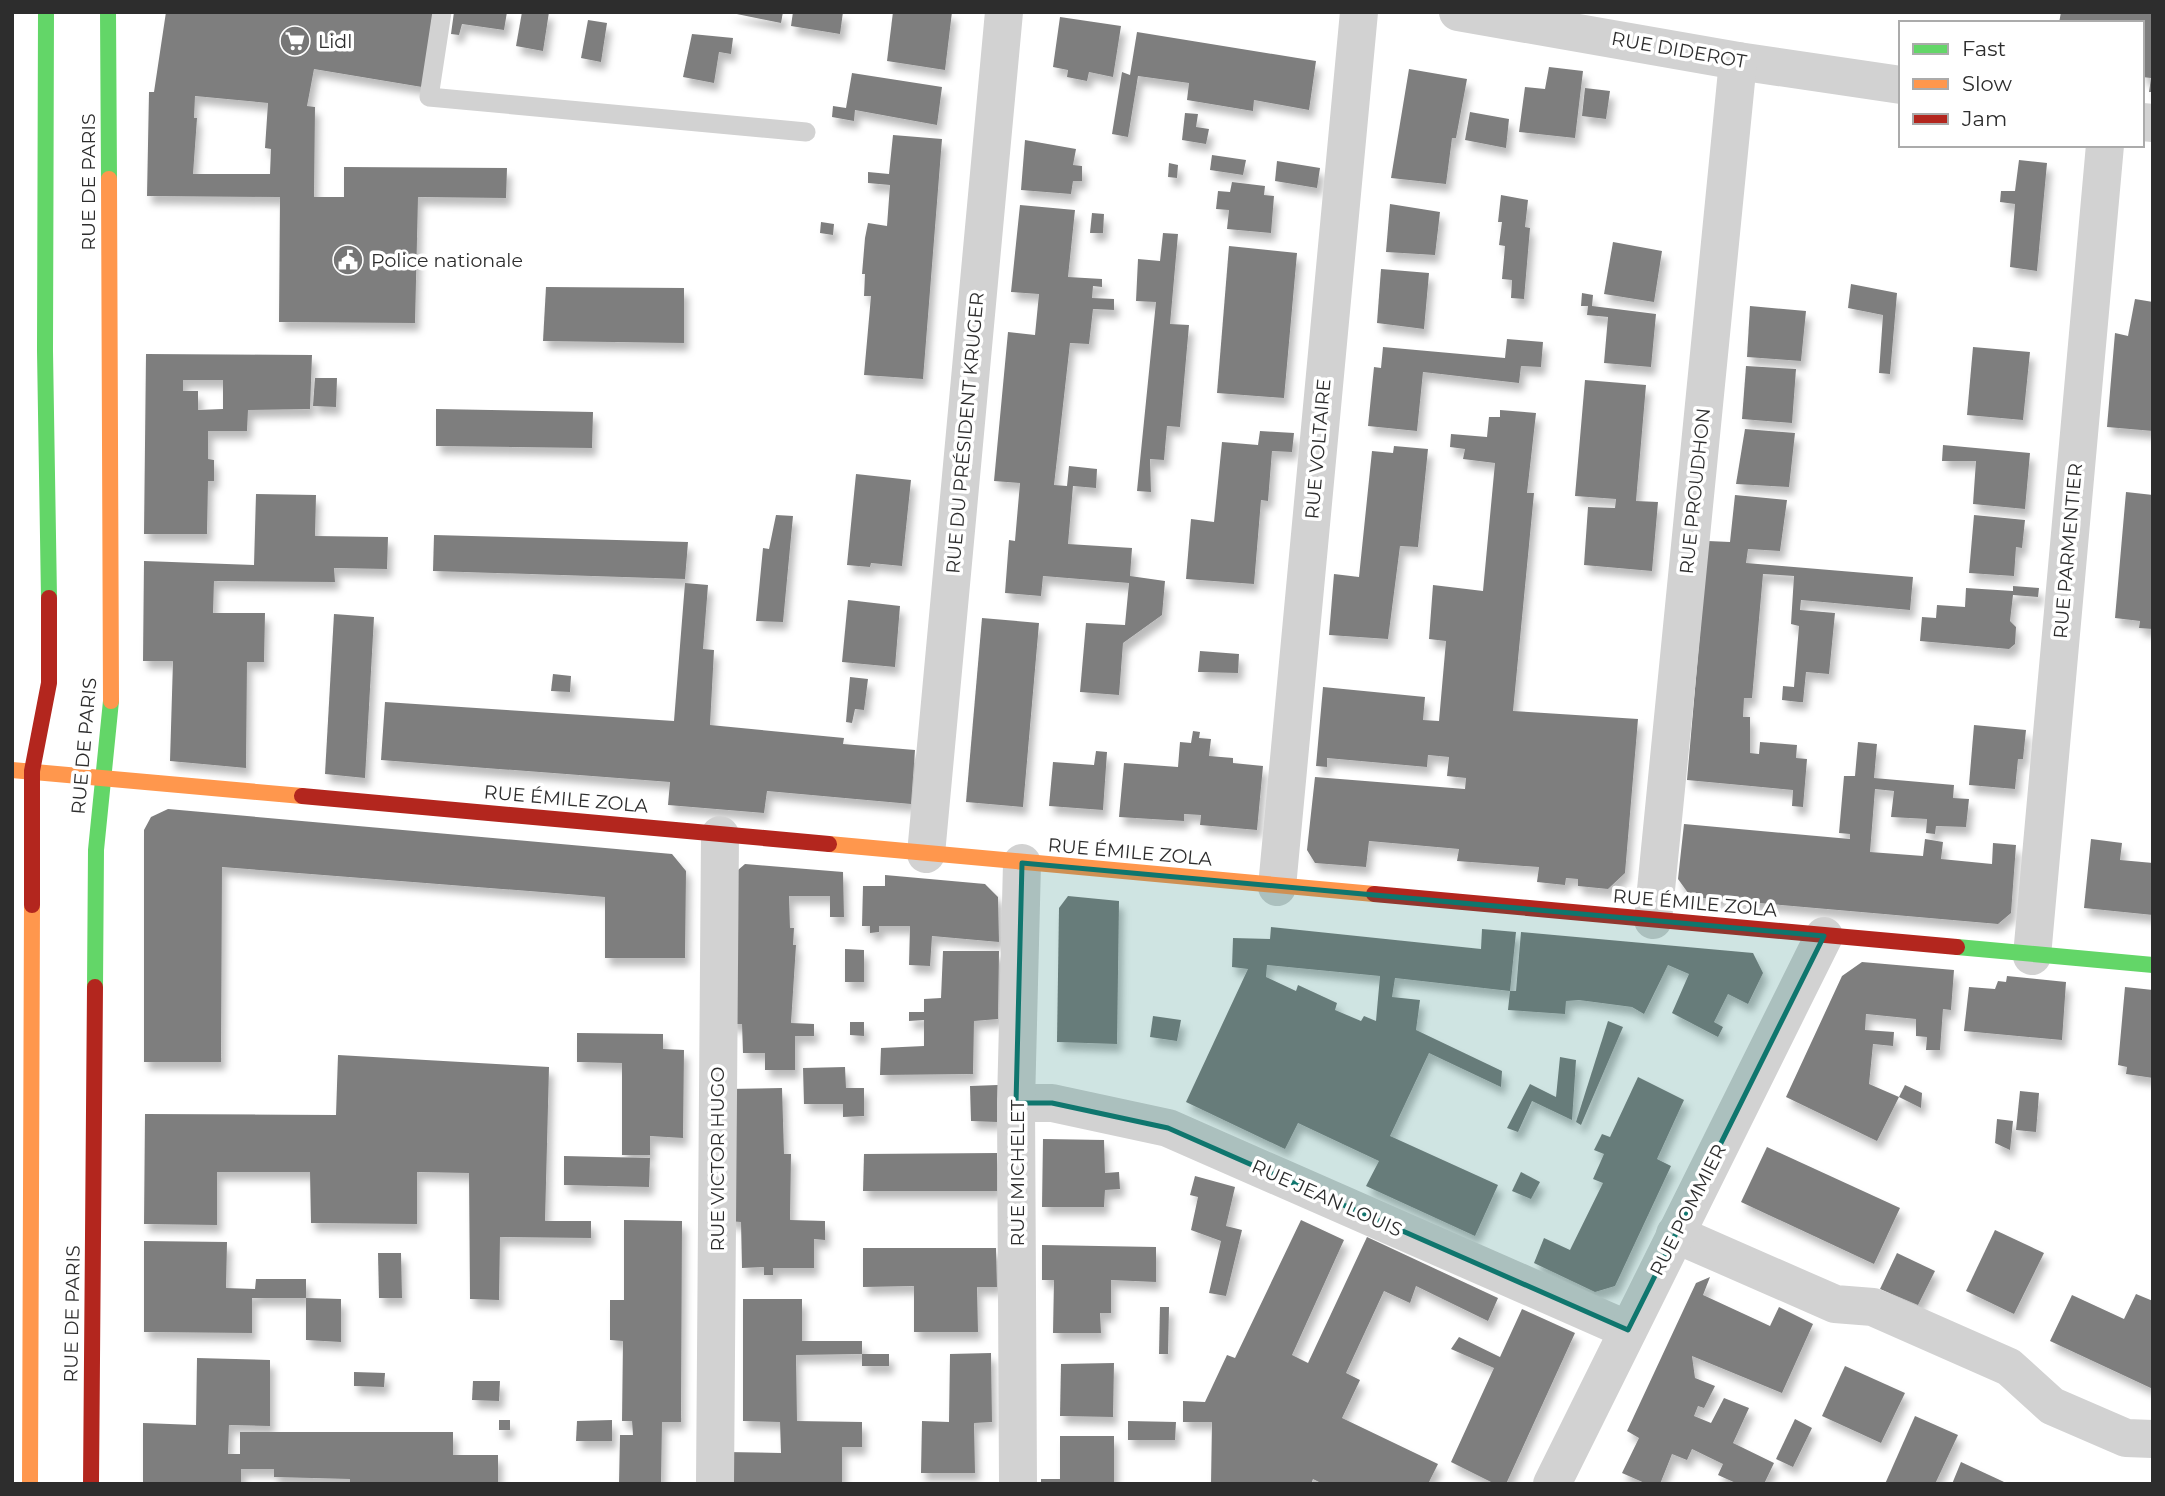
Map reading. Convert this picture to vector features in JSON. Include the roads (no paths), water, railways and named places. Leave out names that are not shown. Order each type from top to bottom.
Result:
[{"type":"main road","name":"RUE DE PARIS","points":[[30,1484],[32,771],[49,683],[50,649],[45,351],[46,12]]},
{"type":"main road","name":"RUE DE PARIS","points":[[91,1484],[96,850],[111,705],[108,12]]},
{"type":"main road","name":"RUE ÉMILE ZOLA","points":[[12,770],[104,776],[1277,887],[2153,965]]},
{"type":"street","name":"RUE DU PRÉSIDENT KRUGER","points":[[926,854],[1004,12]]},
{"type":"street","name":"RUE VOLTAIRE","points":[[1277,887],[1359,12]]},
{"type":"street","name":"RUE DIDEROT","points":[[1458,12],[1738,61],[1899,85]]},
{"type":"street","name":"RUE PROUDHON","points":[[1653,920],[1738,61]]},
{"type":"street","name":"RUE PARMENTIER","points":[[2032,956],[2105,147]]},
{"type":"street","name":"RUE VICTOR HUGO","points":[[715,1484],[720,835]]},
{"type":"street","name":"RUE MICHELET","points":[[1018,1484],[1016,1103],[1022,863]]},
{"type":"street","name":"RUE POMMIER","points":[[1552,1484],[1824,936]]},
{"type":"street","name":"RUE JEAN LOUIS","points":[[1016,1103],[1052,1103],[1168,1128],[1628,1330]]},
{"type":"street","points":[[1675,1234],[1835,1304],[1873,1307],[2009,1367],[2052,1406],[2126,1438],[2153,1439]]},
{"type":"lane","points":[[442,12],[429,97],[806,132]]},
{"type":"place","name":"Lidl","points":[[295,41]]},
{"type":"place","name":"Police nationale","points":[[348,260]]}]
